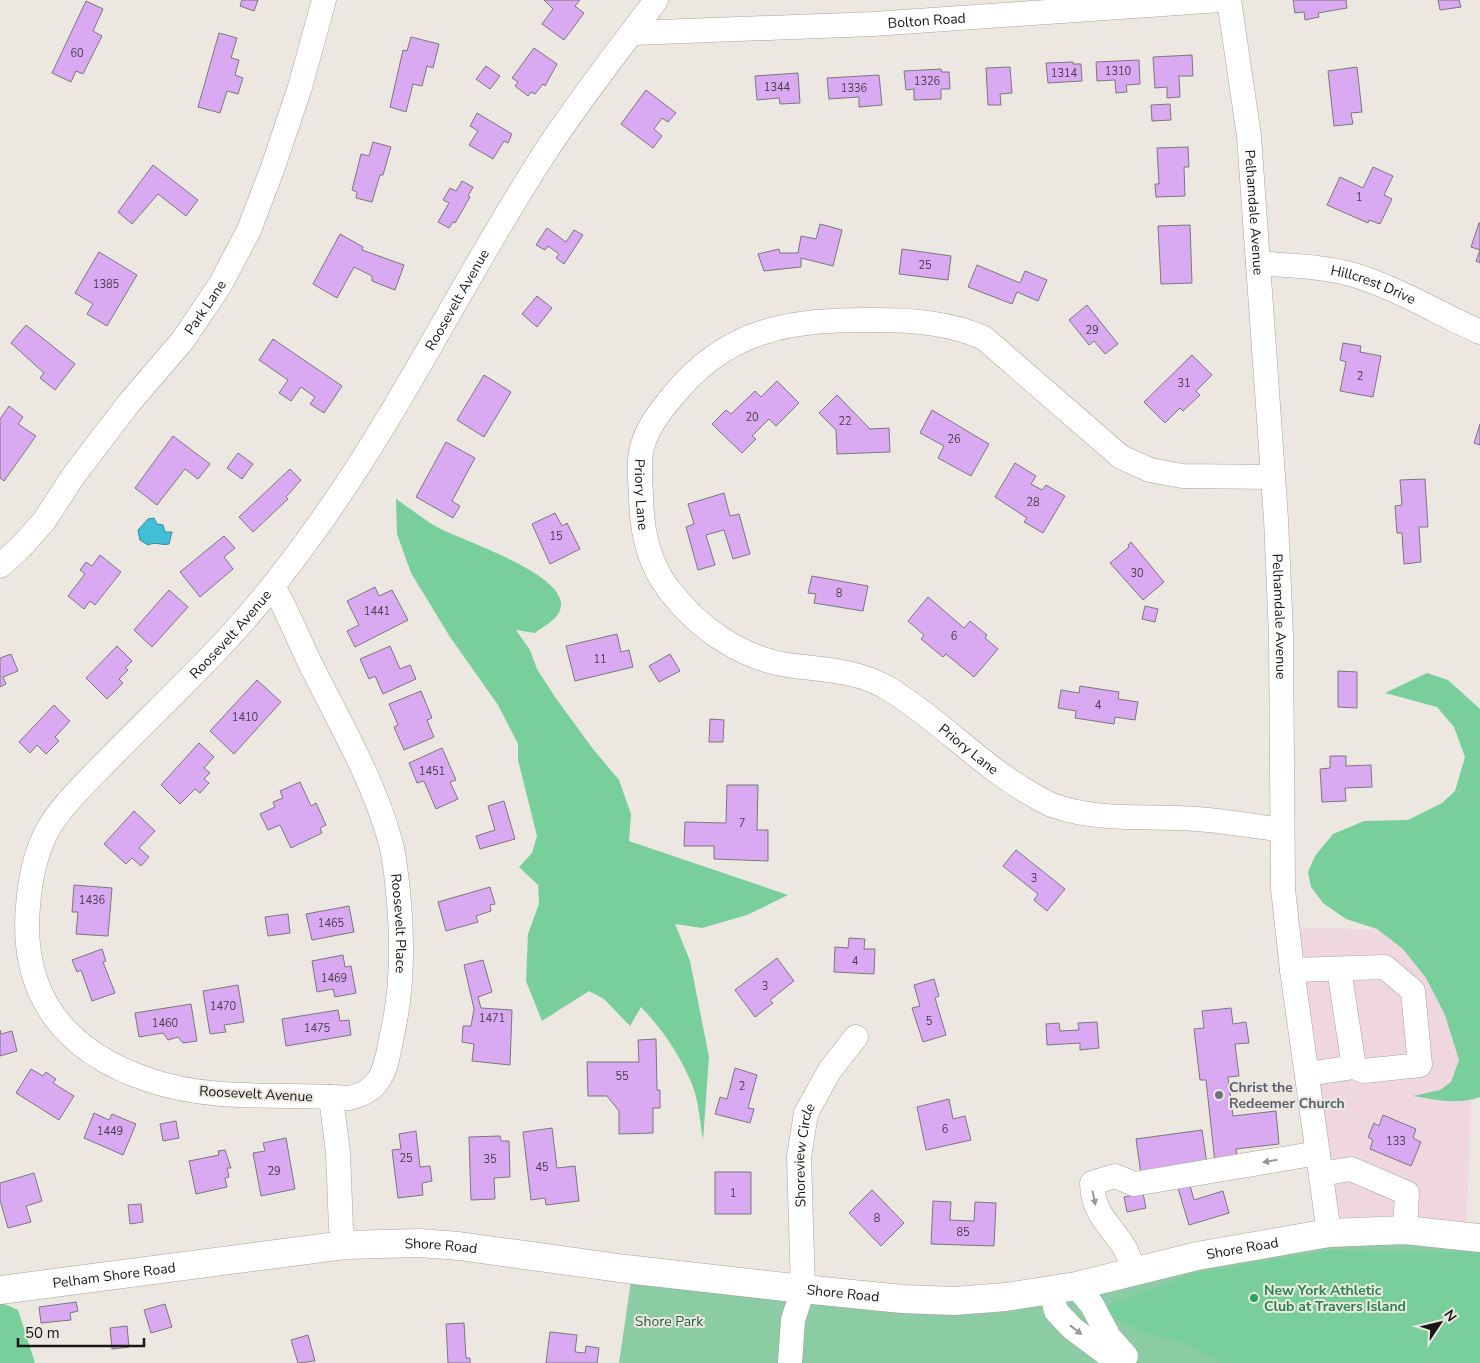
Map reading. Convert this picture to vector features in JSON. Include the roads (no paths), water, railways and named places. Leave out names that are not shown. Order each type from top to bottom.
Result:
[{"type":"main road","name":"Shore Road","points":[[203,1263],[345,1246],[418,1243],[459,1246],[626,1269],[803,1289],[902,1299],[954,1301],[1006,1297],[1064,1288],[1207,1254],[1328,1233],[1405,1230],[1480,1238]]},
{"type":"main road","name":"Pelham Shore Road","points":[[12,1289],[203,1263]]},
{"type":"street","name":"Park Lane","points":[[0,566],[21,547],[44,521],[74,475],[129,403],[182,340],[220,285],[249,230],[273,167],[300,87],[324,0]]},
{"type":"street","name":"Roosevelt Avenue","points":[[331,1097],[208,1094],[151,1081],[105,1063],[74,1040],[50,1010],[31,972],[26,928],[30,876],[47,832],[70,799],[218,649],[274,586],[346,486],[547,150],[656,0]]},
{"type":"street","name":"Bolton Road","points":[[632,33],[873,24],[1221,0]]},
{"type":"street","name":"Pelhamdale Avenue","points":[[1229,0],[1249,136],[1272,477],[1281,636],[1283,888],[1292,970],[1328,1233]]},
{"type":"street","name":"Hillcrest Drive","points":[[1258,262],[1324,269],[1353,275],[1381,285],[1480,332]]},
{"type":"street","name":"Priory Lane","points":[[1272,477],[1182,476],[1150,470],[1121,457],[984,338],[962,328],[924,322],[836,319],[776,327],[756,333],[713,356],[683,383],[658,415],[642,446],[640,473],[643,525],[648,549],[657,570],[667,586],[698,622],[730,644],[770,662],[851,673],[871,679],[919,710],[1007,779],[1054,806],[1105,816],[1197,819],[1282,830]]},
{"type":"street","name":"Roosevelt Place","points":[[274,586],[352,746],[380,810],[391,842],[396,878],[401,927],[401,964],[398,1010],[385,1069],[379,1080],[361,1096],[349,1098],[331,1097]]},
{"type":"street","points":[[1292,970],[1385,966],[1413,991],[1420,1065],[1364,1071],[1354,1067],[1306,1074]]},
{"type":"street","points":[[1339,969],[1354,1067]]},
{"type":"street","name":"Shoreview Circle","points":[[790,1363],[793,1320],[803,1289],[799,1158],[806,1113],[830,1070],[856,1037]]},
{"type":"street","points":[[331,1097],[338,1153],[341,1228],[345,1246]]},
{"type":"street","points":[[1134,1272],[1125,1248],[1106,1224],[1092,1200],[1092,1183],[1115,1176],[1134,1184],[1319,1163],[1352,1169],[1407,1193],[1405,1230]]},
{"type":"street","points":[[1119,1363],[1066,1322],[1056,1311],[1064,1288],[1092,1305],[1109,1338],[1122,1354],[1135,1363]]},
{"type":"water","points":[[154,518],[157,524],[163,525],[165,532],[172,532],[169,544],[154,543],[148,545],[140,540],[138,530],[148,519]]},
{"type":"place","name":"Christ the Redeemer Church","points":[[1219,1095]]},
{"type":"place","name":"New York Athletic Club at Travers Island","points":[[1254,1298]]},
{"type":"park label","name":"Shore Park","points":[[669,1321]]}]
